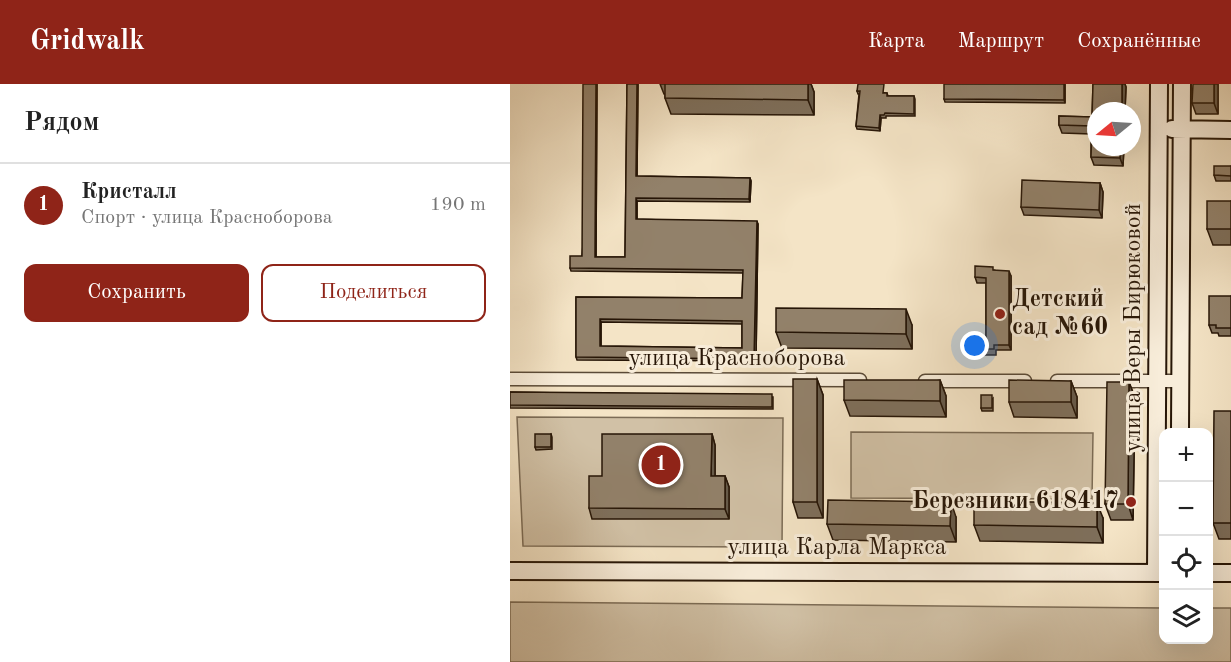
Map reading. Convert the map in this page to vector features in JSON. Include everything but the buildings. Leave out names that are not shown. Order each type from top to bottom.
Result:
[{"type":"street","name":"улица Веры Бирюковой","points":[[1159,84],[1157,381],[1159,536]]},
{"type":"street","name":"улица Веры Бирюковой","points":[[1180,428],[1182,84]]},
{"type":"street","points":[[1159,129],[1231,130]]},
{"type":"street","name":"улица Красноборова","points":[[510,380],[870,381]]},
{"type":"street","points":[[914,381],[1180,381]]},
{"type":"street","name":"улица Карла Маркса","points":[[510,571],[1159,573]]},
{"type":"street","points":[[1213,573],[1231,573]]},
{"type":"shaded area","points":[[517,417],[783,418],[782,547],[523,546]]},
{"type":"shaded area","points":[[851,432],[1093,433],[1092,499],[851,498]]},
{"type":"shaded area","points":[[510,602],[1159,608],[1159,644],[1213,644],[1213,608],[1231,608],[1231,662],[510,662]]},
{"type":"place","name":"Детский сад №60","points":[[1000,314]]},
{"type":"place","name":"Кристалл","points":[[661,465]]},
{"type":"place","name":"Березники 618417","points":[[1131,502]]}]
